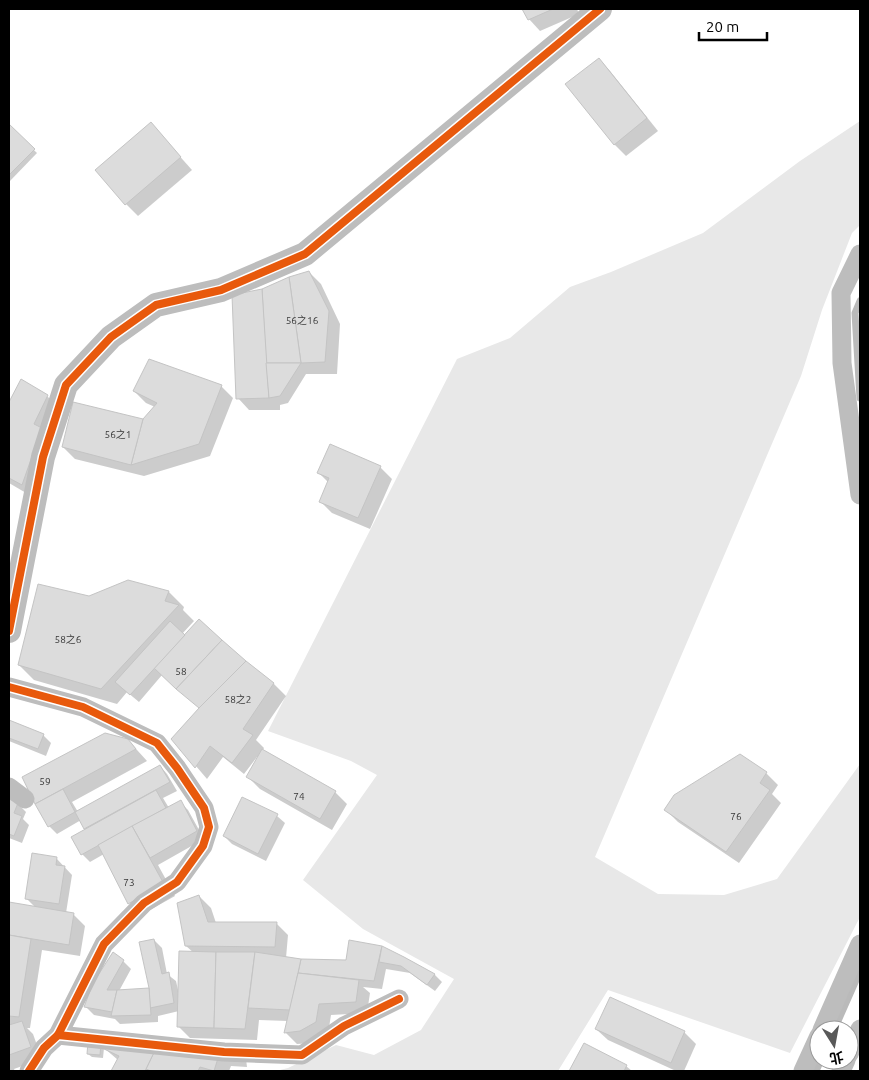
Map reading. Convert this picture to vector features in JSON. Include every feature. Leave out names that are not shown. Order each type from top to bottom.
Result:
[{"type":"street","points":[[9,631],[43,456],[66,385],[112,337],[156,305],[221,290],[305,254],[600,9]]},
{"type":"street","points":[[860,254],[841,293],[842,362],[860,495]]},
{"type":"street","points":[[9,687],[83,707],[157,743],[178,768],[204,808],[209,828],[204,846],[177,882],[144,903],[104,944],[58,1035],[44,1048],[29,1071]]},
{"type":"street","points":[[9,787],[25,799]]},
{"type":"street","points":[[826,1020],[860,944]]},
{"type":"street","points":[[58,1035],[224,1052],[302,1055],[344,1026],[399,999]]},
{"type":"street","points":[[803,1071],[809,1058]]},
{"type":"shaded area","points":[[860,121],[860,225],[852,233],[822,310],[801,376],[595,857],[658,894],[724,895],[777,879],[860,764],[860,917],[790,1053],[608,990],[558,1071],[276,1071],[288,1068],[336,1045],[374,1055],[421,1030],[454,979],[363,929],[303,880],[377,775],[351,761],[268,731],[457,359],[510,338],[570,287],[611,272],[703,233],[800,161]]},
{"type":"building","points":[[522,9],[553,9],[528,20]]},
{"type":"building","points":[[599,58],[647,118],[614,145],[565,84]]},
{"type":"building","points":[[151,122],[181,157],[125,205],[95,170]]},
{"type":"building","points":[[9,124],[35,149],[9,175]]},
{"type":"building","points":[[309,271],[329,311],[325,362],[301,363],[289,277]]},
{"type":"building","points":[[289,277],[301,363],[266,363],[262,289]]},
{"type":"building","points":[[262,289],[269,398],[236,399],[232,295]]},
{"type":"building","points":[[149,359],[222,385],[199,444],[131,465],[143,419],[157,403],[133,391]]},
{"type":"building","points":[[266,363],[301,363],[280,396],[269,398]]},
{"type":"building","points":[[21,379],[48,395],[34,424],[42,428],[22,485],[9,478],[9,402]]},
{"type":"building","points":[[73,402],[143,419],[131,465],[62,447]]},
{"type":"building","points":[[330,444],[381,466],[358,518],[319,502],[329,478],[317,473]]},
{"type":"building","points":[[128,580],[169,591],[165,601],[179,605],[101,689],[18,665],[38,584],[89,596]]},
{"type":"building","points":[[199,619],[222,640],[176,689],[154,668]]},
{"type":"building","points":[[170,621],[185,635],[130,695],[115,682]]},
{"type":"building","points":[[222,640],[246,661],[199,708],[176,689]]},
{"type":"building","points":[[246,661],[274,683],[243,729],[253,735],[232,763],[210,746],[195,768],[171,739]]},
{"type":"building","points":[[9,720],[44,734],[38,749],[9,738]]},
{"type":"building","points":[[105,733],[128,739],[136,749],[35,804],[22,777]]},
{"type":"building","points":[[262,749],[336,791],[320,819],[246,777]]},
{"type":"building","points":[[740,754],[767,772],[760,783],[770,790],[726,852],[664,810],[674,795]]},
{"type":"building","points":[[160,765],[170,782],[84,829],[75,812]]},
{"type":"building","points":[[63,789],[75,812],[48,827],[35,804]]},
{"type":"building","points":[[156,790],[166,808],[81,855],[71,837]]},
{"type":"building","points":[[242,797],[278,814],[258,854],[223,836]]},
{"type":"building","points":[[9,799],[18,803],[14,813],[22,816],[14,836],[9,834]]},
{"type":"building","points":[[181,800],[197,831],[150,858],[132,826]]},
{"type":"building","points":[[132,826],[164,884],[128,904],[98,845]]},
{"type":"building","points":[[32,853],[57,857],[56,865],[65,866],[59,904],[25,899]]},
{"type":"building","points":[[199,895],[208,922],[277,922],[275,947],[185,946],[177,903]]},
{"type":"building","points":[[9,902],[74,913],[69,945],[9,935]]},
{"type":"building","points":[[9,935],[31,939],[19,1017],[9,1016]]},
{"type":"building","points":[[154,939],[162,974],[169,972],[174,1003],[150,1008],[149,988],[139,942]]},
{"type":"building","points":[[349,940],[382,946],[374,981],[298,973],[301,959],[346,960]]},
{"type":"building","points":[[382,946],[435,974],[427,985],[401,966],[379,962]]},
{"type":"building","points":[[179,951],[216,952],[214,1028],[177,1027]]},
{"type":"building","points":[[113,952],[124,960],[107,990],[117,990],[112,1012],[84,1007],[93,983]]},
{"type":"building","points":[[216,952],[255,952],[245,1029],[214,1028]]},
{"type":"building","points":[[255,952],[301,959],[290,1010],[248,1008]]},
{"type":"building","points":[[298,973],[359,980],[356,1002],[319,1004],[316,1022],[300,1031],[284,1033]]},
{"type":"building","points":[[149,988],[151,1015],[111,1016],[117,990]]},
{"type":"building","points":[[610,997],[685,1031],[671,1063],[595,1029]]},
{"type":"building","points":[[22,1021],[31,1047],[9,1055],[9,1025]]},
{"type":"building","points":[[102,1032],[100,1055],[87,1054],[88,1042]]},
{"type":"building","points":[[161,1038],[219,1055],[214,1071],[200,1067],[198,1071],[151,1071],[146,1069]]},
{"type":"building","points":[[161,1038],[145,1071],[111,1071],[119,1056],[102,1048]]},
{"type":"building","points":[[584,1043],[627,1065],[624,1071],[569,1071]]},
{"type":"waterway","points":[[860,301],[855,313],[860,398]]},
{"type":"waterway","points":[[838,1020],[860,971]]},
{"type":"cycle path","points":[[9,631],[43,457],[66,385],[111,337],[156,305],[221,290],[305,254],[600,9]]},
{"type":"cycle path","points":[[9,687],[83,707],[157,743],[177,768],[204,808],[209,827],[203,846],[177,882],[144,903],[104,944],[58,1035],[44,1048],[29,1071]]},
{"type":"cycle path","points":[[58,1035],[224,1052],[302,1055],[344,1026],[399,999]]}]
